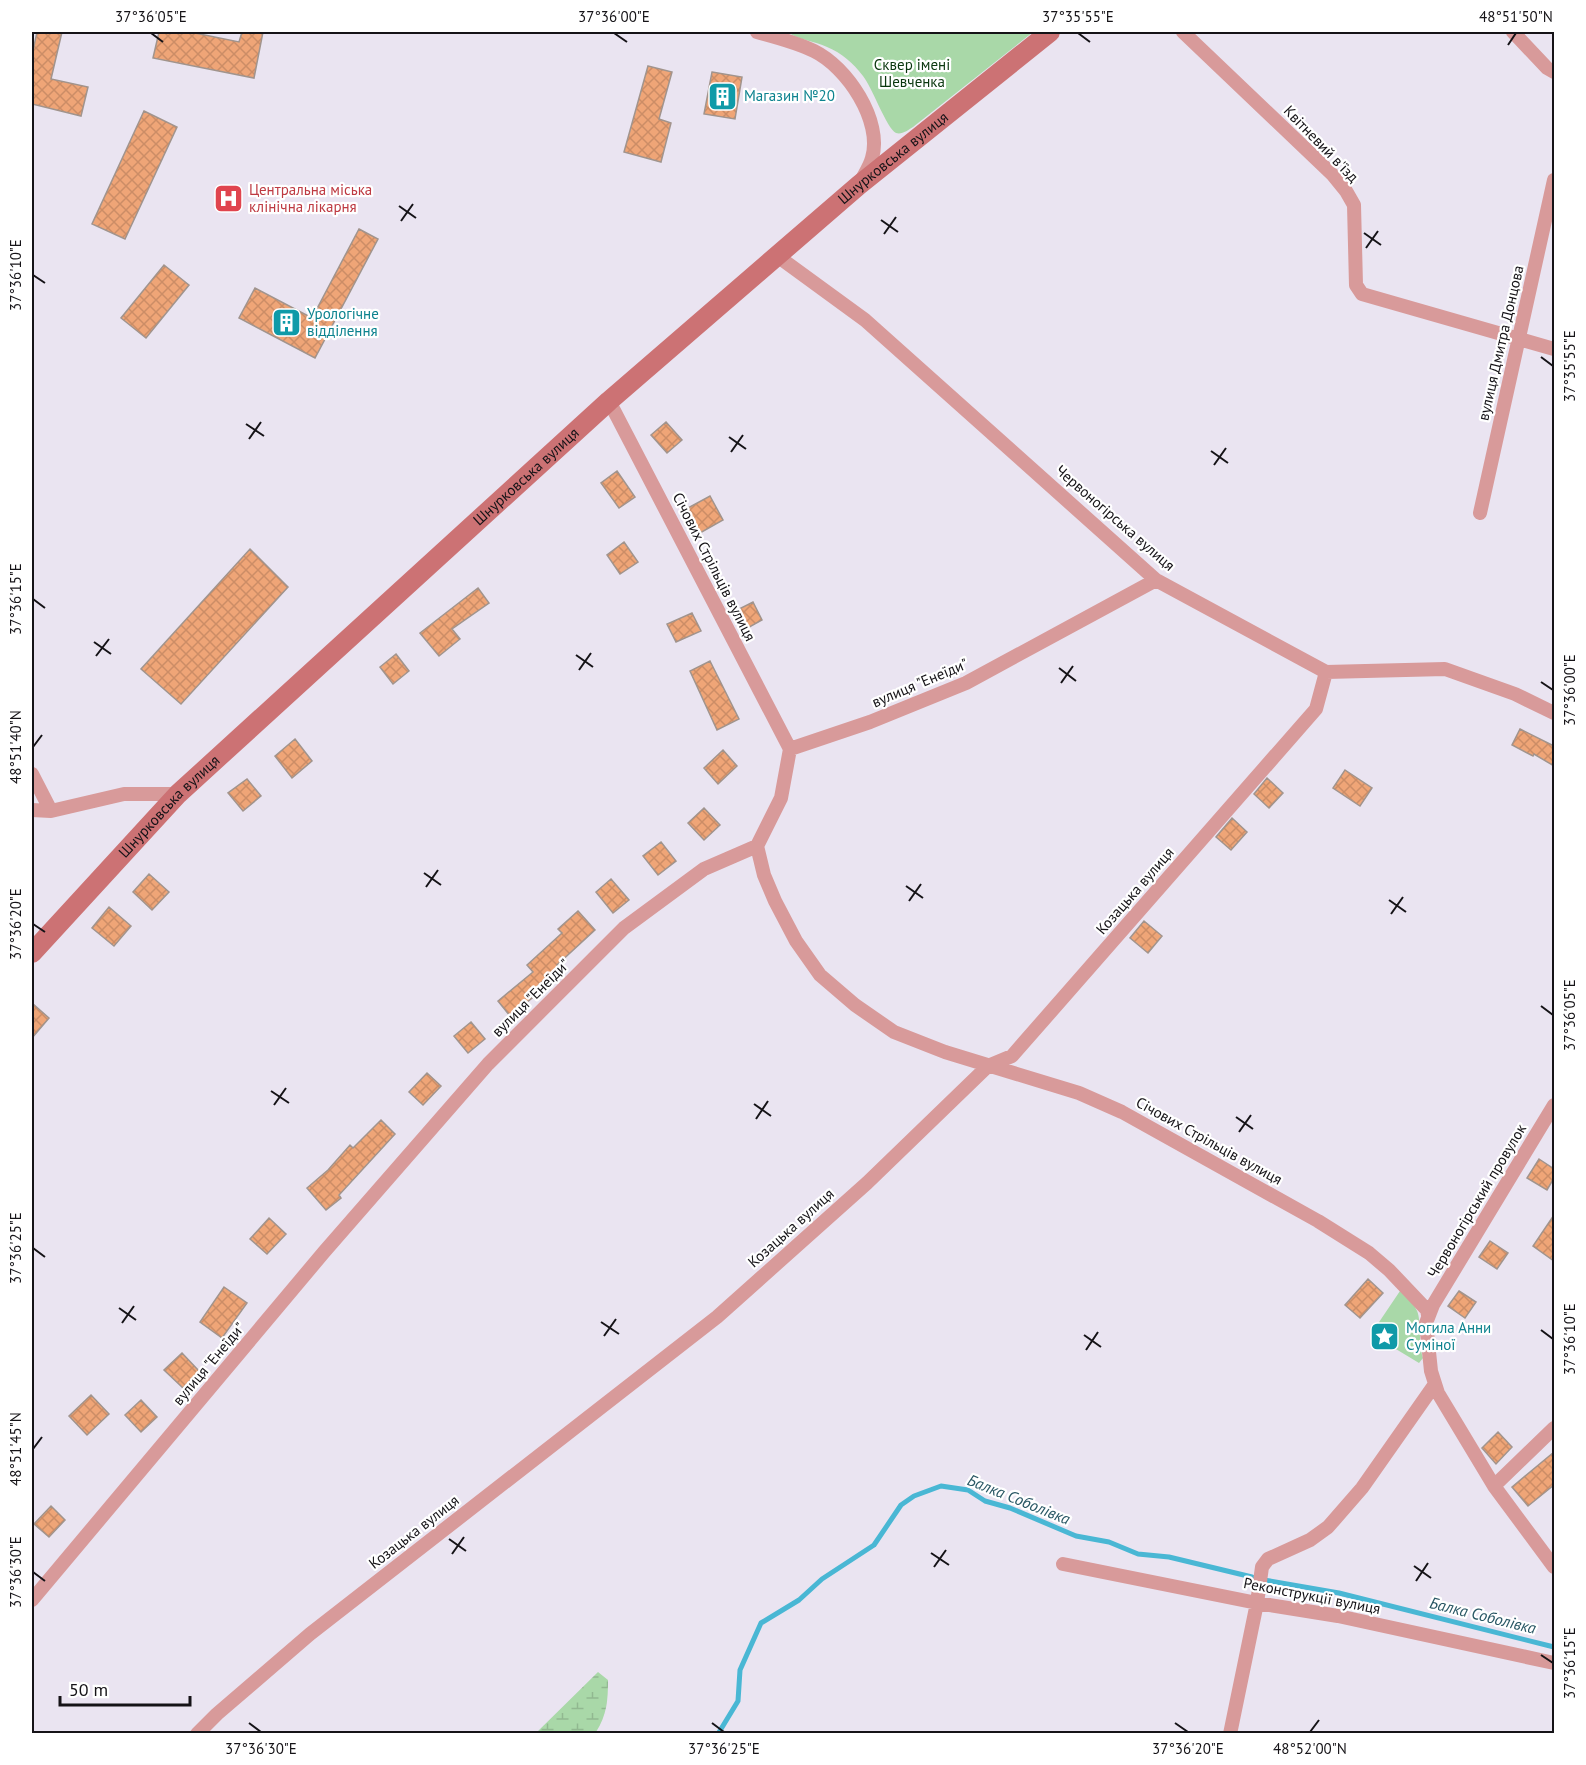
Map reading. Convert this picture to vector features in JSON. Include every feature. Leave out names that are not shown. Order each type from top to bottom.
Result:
[{"type":"street","points":[[757,32],[815,51],[842,72],[862,99],[872,132],[873,146],[872,158],[859,185]]},
{"type":"street","name":"Шнурковська вулиця","points":[[32,953],[178,794],[609,401],[859,185],[1050,32]]},
{"type":"street","name":"Квітневий в'їзд","points":[[1182,32],[1333,175],[1346,191],[1354,205],[1356,285],[1362,294],[1554,349]]},
{"type":"street","points":[[1513,32],[1547,68],[1554,72]]},
{"type":"street","name":"вулиця Дмитра Донцова","points":[[1480,513],[1554,180]]},
{"type":"street","name":"Червоногірська вулиця","points":[[776,255],[865,320],[1156,580],[1326,672],[1445,669],[1515,694],[1554,712]]},
{"type":"street","name":"Січових Стрільців вулиця","points":[[609,401],[790,749]]},
{"type":"street","name":"вулиця \"Енеїди\"","points":[[790,749],[870,722],[966,683],[1156,580]]},
{"type":"street","name":"Козацька вулиця","points":[[197,1734],[310,1634],[717,1317],[867,1183],[988,1066],[1012,1056],[1316,709],[1326,672]]},
{"type":"street","points":[[757,846],[781,798],[790,749]]},
{"type":"street","points":[[32,774],[51,811]]},
{"type":"street","points":[[32,810],[51,811],[124,794],[178,794]]},
{"type":"street","name":"Січових Стрільців вулиця","points":[[757,846],[764,875],[775,902],[796,941],[820,975],[855,1005],[894,1032],[988,1066],[1079,1092],[1122,1112],[1318,1221],[1369,1252],[1389,1269],[1427,1310],[1428,1315]]},
{"type":"street","name":"вулиця \"Енеїди\"","points":[[32,1600],[324,1252],[488,1064],[624,928],[704,869],[757,846]]},
{"type":"street","name":"Червоногірський провулок","points":[[1428,1315],[1554,1105]]},
{"type":"street","points":[[1428,1315],[1426,1323],[1428,1348],[1431,1371],[1438,1393],[1494,1486],[1554,1567]]},
{"type":"street","points":[[1230,1734],[1257,1603],[1262,1567],[1268,1559],[1310,1540],[1328,1527],[1362,1488],[1435,1384]]},
{"type":"street","points":[[1494,1486],[1554,1428]]},
{"type":"street","name":"Реконструкції вулиця","points":[[1063,1564],[1257,1603],[1338,1616],[1554,1663]]},
{"type":"green space","name":"Сквер імені Шевченка","points":[[788,32],[1033,32],[913,127],[905,132],[896,133],[888,124],[867,81],[851,63],[832,49]]},
{"type":"green space","points":[[1400,1291],[1413,1304],[1418,1313],[1423,1358],[1419,1363],[1371,1334]]},
{"type":"green space","points":[[598,1672],[608,1680],[608,1694],[603,1720],[596,1732],[598,1733],[536,1733]]},
{"type":"building","points":[[37,32],[62,32],[51,79],[88,87],[81,116],[32,104],[32,55]]},
{"type":"building","points":[[159,32],[190,32],[239,42],[242,32],[263,32],[254,78],[153,58]]},
{"type":"building","points":[[648,66],[672,72],[659,119],[671,123],[661,162],[624,152]]},
{"type":"building","name":"Магазин №20","points":[[712,72],[742,77],[735,119],[704,114]]},
{"type":"building","points":[[144,111],[177,127],[125,239],[92,224]]},
{"type":"building","points":[[359,229],[378,239],[315,358],[239,318],[255,288],[312,318]]},
{"type":"building","points":[[164,265],[189,285],[146,338],[121,318]]},
{"type":"building","points":[[666,422],[682,440],[667,453],[651,435]]},
{"type":"building","points":[[617,471],[635,497],[619,508],[601,483]]},
{"type":"building","points":[[710,496],[723,520],[700,533],[686,509]]},
{"type":"building","points":[[624,542],[638,562],[620,574],[607,555]]},
{"type":"building","points":[[250,549],[288,587],[181,704],[141,669]]},
{"type":"building","points":[[478,588],[489,603],[452,629],[460,639],[439,656],[420,633]]},
{"type":"building","points":[[753,602],[762,620],[744,630],[735,611]]},
{"type":"building","points":[[692,613],[701,631],[676,642],[667,624]]},
{"type":"building","points":[[396,654],[409,671],[393,684],[380,667]]},
{"type":"building","points":[[710,661],[739,719],[717,730],[690,671]]},
{"type":"building","points":[[1520,729],[1554,746],[1554,766],[1512,745]]},
{"type":"building","points":[[295,739],[312,761],[292,778],[275,756]]},
{"type":"building","points":[[723,750],[737,766],[718,784],[704,768]]},
{"type":"building","points":[[1345,770],[1372,788],[1360,806],[1333,788]]},
{"type":"building","points":[[1267,778],[1283,793],[1269,808],[1254,794]]},
{"type":"building","points":[[247,779],[261,796],[243,811],[228,793]]},
{"type":"building","points":[[704,808],[720,825],[704,840],[688,823]]},
{"type":"building","points":[[1232,818],[1247,832],[1231,850],[1216,837]]},
{"type":"building","points":[[661,842],[676,861],[658,875],[643,856]]},
{"type":"building","points":[[149,874],[169,892],[152,910],[133,892]]},
{"type":"building","points":[[611,879],[629,900],[613,913],[596,892]]},
{"type":"building","points":[[109,907],[131,926],[114,946],[92,928]]},
{"type":"building","points":[[578,911],[595,930],[529,994],[532,998],[510,1016],[498,1001],[533,972],[527,965],[562,933],[558,929]]},
{"type":"building","points":[[1144,921],[1162,936],[1148,953],[1130,938]]},
{"type":"building","points":[[32,1003],[49,1018],[32,1038]]},
{"type":"building","points":[[471,1022],[485,1039],[468,1053],[454,1036]]},
{"type":"building","points":[[427,1073],[441,1086],[423,1105],[409,1092]]},
{"type":"building","points":[[381,1120],[395,1134],[339,1195],[341,1198],[326,1210],[307,1188],[328,1170],[350,1145],[353,1148]]},
{"type":"building","points":[[1539,1159],[1554,1169],[1554,1178],[1547,1190],[1527,1178]]},
{"type":"building","points":[[1554,1215],[1554,1261],[1533,1246]]},
{"type":"building","points":[[269,1218],[286,1234],[267,1254],[250,1239]]},
{"type":"building","points":[[1490,1241],[1508,1253],[1497,1269],[1479,1257]]},
{"type":"building","points":[[1368,1279],[1383,1293],[1360,1318],[1345,1305]]},
{"type":"building","points":[[224,1287],[247,1303],[222,1338],[200,1322]]},
{"type":"building","points":[[1459,1291],[1476,1302],[1465,1318],[1448,1306]]},
{"type":"building","points":[[182,1353],[199,1371],[183,1388],[164,1370]]},
{"type":"building","points":[[91,1395],[109,1414],[87,1435],[69,1416]]},
{"type":"building","points":[[141,1400],[157,1417],[141,1432],[125,1415]]},
{"type":"building","points":[[1498,1432],[1512,1447],[1496,1464],[1482,1448]]},
{"type":"building","points":[[1554,1452],[1554,1485],[1528,1506],[1512,1487]]},
{"type":"building","points":[[51,1506],[65,1520],[49,1537],[34,1524]]},
{"type":"waterway","name":"Балка Соболівка","points":[[718,1734],[738,1701],[740,1670],[761,1623],[799,1600],[822,1579],[874,1545],[901,1505],[914,1496],[941,1486],[968,1490],[985,1501],[1010,1508],[1076,1536],[1109,1542],[1138,1554],[1169,1557],[1252,1577]]},
{"type":"waterway","name":"Балка Соболівка","points":[[1264,1580],[1339,1593],[1554,1647]]},
{"type":"place","name":"Магазин №20","points":[[723,96]]},
{"type":"place","name":"Центральна міська клінічна лікарня","points":[[228,199]]},
{"type":"place","name":"Урологічне відділення","points":[[286,323]]},
{"type":"place","name":"Могила Анни Суміної","points":[[1385,1337]]}]
